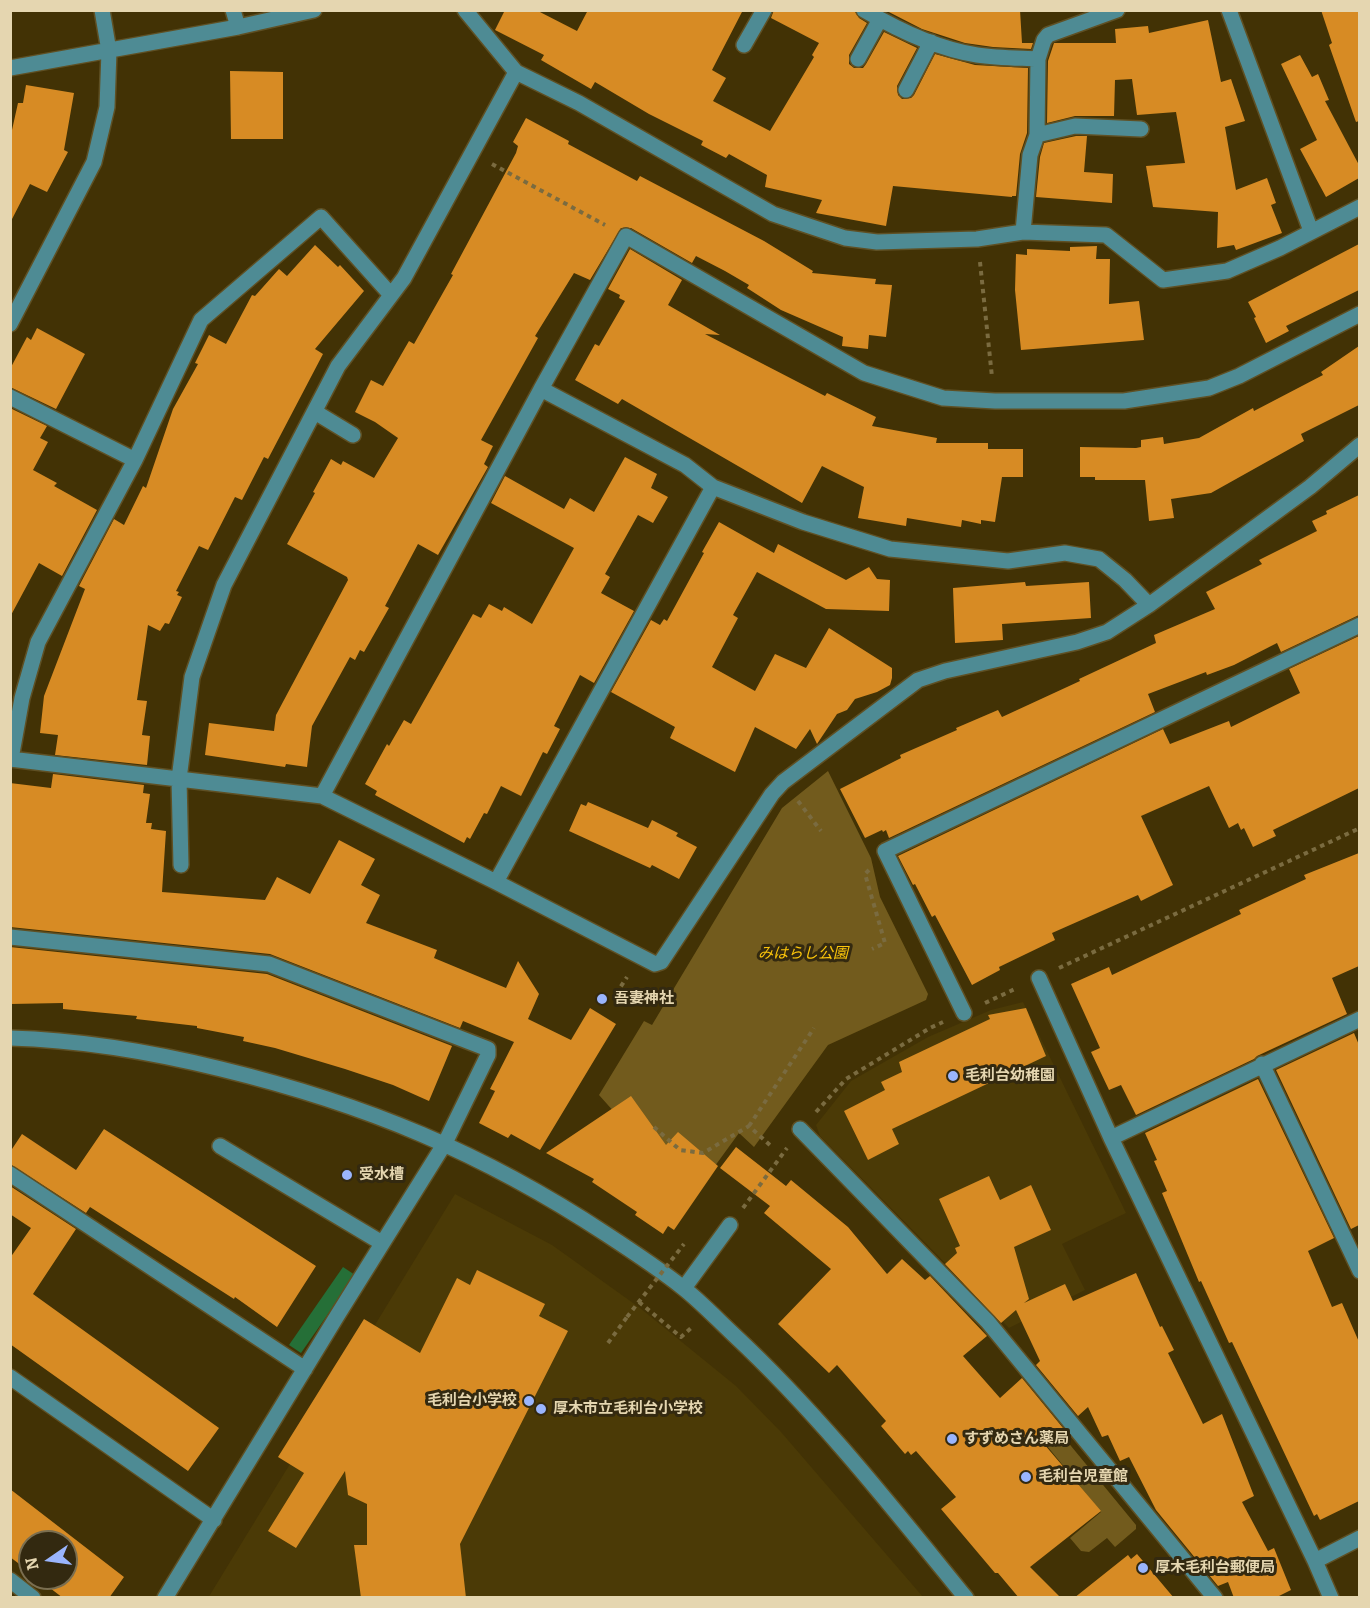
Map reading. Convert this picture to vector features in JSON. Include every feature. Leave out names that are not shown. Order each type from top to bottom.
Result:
[{"type":"street","points":[[10,324],[94,162],[107,106],[109,51],[102,10]]},
{"type":"street","points":[[233,10],[238,27]]},
{"type":"street","points":[[10,68],[238,27],[314,10]]},
{"type":"street","points":[[465,10],[516,72],[579,103],[773,214],[845,238],[877,242],[977,239],[1023,232],[1106,236],[1163,280],[1227,271],[1280,248],[1359,207]]},
{"type":"street","points":[[744,45],[764,10]]},
{"type":"street","points":[[864,10],[880,20],[931,42],[976,55],[1038,59]]},
{"type":"street","points":[[1023,232],[1030,155],[1037,135],[1038,59],[1044,40],[1048,35],[1117,10]]},
{"type":"street","points":[[1229,10],[1311,231]]},
{"type":"street","points":[[858,58],[880,20]]},
{"type":"street","points":[[906,90],[931,42]]},
{"type":"street","points":[[181,865],[178,779],[192,677],[224,585],[339,366],[404,278],[516,72]]},
{"type":"street","points":[[1037,135],[1075,126],[1141,129]]},
{"type":"street","points":[[391,295],[321,217],[201,320],[135,460],[38,642],[22,698],[11,759],[322,796],[655,964],[661,962],[772,794],[783,782],[918,680],[945,671],[1077,642],[1107,632],[1149,605],[1311,487],[1359,445]]},
{"type":"street","points":[[322,796],[541,388],[626,236],[864,373],[943,398],[995,401],[1124,401],[1209,388],[1239,376],[1359,314]]},
{"type":"street","points":[[541,388],[685,465],[713,487],[803,522],[890,549],[1008,561],[1065,553],[1099,559],[1125,580],[1149,605]]},
{"type":"street","points":[[10,397],[135,460]]},
{"type":"street","points":[[315,412],[353,435]]},
{"type":"street","points":[[496,882],[713,487]]},
{"type":"street","points":[[964,1013],[885,851],[1359,625]]},
{"type":"street","points":[[10,937],[268,964],[488,1049],[488,1055],[445,1143],[165,1598]]},
{"type":"street","points":[[1039,978],[1111,1138],[1316,1561],[1330,1598]]},
{"type":"street","points":[[1111,1138],[1359,1019]]},
{"type":"street","points":[[10,1038],[50,1039],[175,1058],[282,1084],[367,1111],[445,1143],[512,1176],[576,1214],[684,1288],[805,1404],[966,1598]]},
{"type":"street","points":[[1262,1064],[1359,1271]]},
{"type":"street","points":[[800,1129],[988,1322],[1215,1598]]},
{"type":"street","points":[[220,1146],[382,1243]]},
{"type":"street","points":[[10,1174],[305,1369]]},
{"type":"street","points":[[684,1288],[730,1225]]},
{"type":"street","points":[[10,1377],[214,1520]]},
{"type":"street","points":[[1316,1561],[1359,1538]]},
{"type":"street","points":[[10,1581],[33,1598]]},
{"type":"path","points":[[472,153],[626,236]]},
{"type":"path","points":[[977,239],[995,401]]},
{"type":"path","points":[[783,782],[821,831]]},
{"type":"path","points":[[872,949],[885,943],[865,874],[885,851]]},
{"type":"path","points":[[654,1127],[680,1150],[703,1153],[749,1126],[814,1028]]},
{"type":"path","points":[[749,1126],[772,1147]]},
{"type":"path","points":[[608,1343],[684,1244]]},
{"type":"path","points":[[639,1302],[681,1337],[691,1328]]},
{"type":"shaded area","name":"毛利台幼稚園","points":[[1023,1002],[1126,1213],[1062,1244],[1085,1290],[1009,1328],[820,1136],[816,1125],[851,1081],[928,1037],[991,1010]]},
{"type":"shaded area","name":"厚木市立毛利台小学校","points":[[455,1194],[552,1245],[640,1308],[736,1386],[781,1432],[923,1597],[208,1598]]},
{"type":"shaded area","points":[[343,1267],[355,1275],[301,1353],[289,1345]]},
{"type":"green space","name":"みはらし公園","points":[[828,771],[871,858],[880,897],[928,994],[926,1000],[828,1045],[754,1147],[739,1133],[704,1181],[632,1132],[599,1095],[644,1021],[652,1025],[782,808]]},
{"type":"green space","points":[[1048,1418],[1136,1525],[1136,1529],[1115,1547],[1107,1538],[1089,1552],[1081,1551],[1070,1538],[1101,1512],[1034,1430]]},
{"type":"building","points":[[505,10],[536,10],[577,31],[588,10],[743,10],[712,70],[726,78],[713,101],[770,131],[814,57],[812,55],[819,43],[771,18],[774,10],[854,10],[859,18],[867,23],[849,55],[849,64],[854,68],[863,68],[884,32],[917,48],[897,86],[898,95],[902,99],[911,98],[914,95],[935,54],[975,65],[1028,68],[1027,133],[1020,154],[1016,196],[893,186],[886,226],[816,213],[822,200],[765,187],[767,175],[729,154],[726,158],[701,145],[703,141],[649,114],[595,82],[591,89],[541,60],[544,55],[495,30]]},
{"type":"building","points":[[885,10],[1020,10],[1022,43],[1033,43],[1031,49],[965,43],[922,29]]},
{"type":"building","points":[[1321,10],[1359,10],[1359,121],[1356,122],[1329,45],[1332,43]]},
{"type":"building","points":[[1208,20],[1221,82],[1231,79],[1245,121],[1225,127],[1236,190],[1267,178],[1276,203],[1271,205],[1282,233],[1236,250],[1234,245],[1217,248],[1218,212],[1153,207],[1146,166],[1185,163],[1176,112],[1137,115],[1132,79],[1115,80],[1114,116],[1075,116],[1047,123],[1048,61],[1054,43],[1116,43],[1115,29],[1148,26],[1149,33]]},
{"type":"building","points":[[1300,55],[1312,77],[1318,74],[1329,100],[1325,101],[1359,165],[1359,178],[1326,197],[1300,149],[1317,140],[1281,64]]},
{"type":"building","points":[[230,71],[283,72],[283,139],[231,139]]},
{"type":"building","points":[[26,85],[74,93],[64,150],[68,152],[47,192],[30,184],[10,223],[10,139],[18,103],[23,103]]},
{"type":"building","points":[[526,118],[569,141],[568,144],[637,181],[640,176],[764,241],[813,271],[812,273],[876,279],[875,284],[892,285],[886,337],[869,335],[868,349],[842,346],[843,337],[781,310],[747,288],[749,285],[725,271],[696,256],[692,263],[631,228],[621,228],[590,280],[574,273],[535,336],[538,338],[481,440],[493,446],[484,464],[488,467],[438,555],[418,544],[385,606],[389,608],[364,652],[360,650],[355,660],[350,657],[312,726],[307,767],[286,764],[285,767],[205,755],[209,723],[274,731],[276,715],[348,580],[347,577],[287,544],[331,459],[341,465],[343,461],[374,478],[398,438],[355,412],[371,380],[383,386],[409,341],[414,344],[453,275],[451,274],[516,153],[518,146],[513,142]]},
{"type":"building","points":[[1087,136],[1084,172],[1113,174],[1112,203],[1036,197],[1040,157],[1044,143]]},
{"type":"building","points":[[1359,244],[1359,290],[1286,326],[1289,331],[1266,343],[1248,302]]},
{"type":"building","points":[[315,245],[338,267],[340,265],[364,291],[315,349],[323,354],[268,459],[264,457],[242,500],[235,497],[208,550],[199,546],[176,591],[179,592],[177,595],[182,597],[169,624],[165,623],[160,631],[148,625],[137,700],[147,701],[142,735],[150,736],[147,765],[55,755],[58,735],[40,733],[44,696],[85,589],[79,586],[114,519],[124,525],[143,486],[146,488],[173,409],[198,364],[195,363],[209,335],[226,344],[252,295],[255,296],[279,269],[287,276]]},
{"type":"building","points":[[1097,246],[1096,259],[1110,259],[1109,304],[1139,301],[1144,340],[1021,350],[1015,290],[1016,254],[1027,255],[1027,249],[1070,251],[1070,247]]},
{"type":"building","points":[[630,249],[682,280],[668,305],[720,335],[705,334],[825,396],[827,393],[876,417],[872,426],[937,438],[936,443],[988,443],[988,449],[1023,449],[1023,477],[1002,477],[995,522],[981,520],[981,524],[962,520],[961,527],[907,518],[906,526],[858,518],[864,487],[822,466],[802,503],[622,399],[618,404],[575,380],[595,344],[599,346],[625,301],[619,298],[620,295],[608,289]]},
{"type":"building","points":[[37,328],[85,354],[56,409],[10,387],[10,369],[27,337],[31,340]]},
{"type":"building","points":[[1359,346],[1359,405],[1301,434],[1304,441],[1211,493],[1171,499],[1174,518],[1149,521],[1145,480],[1095,480],[1095,477],[1080,477],[1080,447],[1136,448],[1141,447],[1141,440],[1163,437],[1164,444],[1199,438],[1253,408],[1254,411],[1323,375],[1321,372]]},
{"type":"building","points":[[10,408],[47,426],[40,438],[48,442],[33,470],[57,483],[54,486],[97,510],[62,576],[39,563],[10,617]]},
{"type":"building","points":[[625,457],[657,474],[651,488],[668,497],[653,523],[638,515],[605,574],[610,577],[601,593],[634,611],[594,683],[580,675],[554,726],[560,729],[547,754],[543,752],[521,796],[501,786],[487,814],[484,813],[470,839],[467,837],[464,843],[375,795],[377,791],[365,784],[387,744],[389,746],[404,720],[411,724],[473,614],[481,618],[489,604],[502,611],[504,607],[532,624],[574,548],[491,503],[505,476],[564,509],[570,498],[594,512]]},
{"type":"building","points":[[1359,495],[1359,615],[1281,652],[1277,643],[1234,665],[1207,675],[1206,672],[1148,694],[1155,712],[889,838],[886,830],[883,832],[882,830],[865,838],[840,789],[901,758],[900,755],[957,730],[956,728],[998,710],[1002,717],[1156,643],[1154,635],[1215,609],[1206,592],[1262,564],[1259,560],[1317,531],[1312,521],[1327,514],[1326,511]]},
{"type":"building","points":[[719,522],[774,553],[778,544],[846,580],[869,567],[877,579],[890,580],[889,611],[826,609],[757,572],[733,615],[738,618],[712,667],[755,691],[775,654],[806,668],[829,628],[892,668],[892,678],[890,685],[855,699],[847,710],[837,714],[817,744],[810,729],[796,749],[755,727],[735,772],[670,738],[675,727],[611,692],[651,620],[660,625],[664,619],[667,621]]},
{"type":"building","points":[[1025,582],[1026,586],[1089,582],[1091,618],[1002,624],[1003,640],[955,643],[953,588]]},
{"type":"building","points":[[1359,636],[1359,788],[1273,830],[1276,836],[1253,847],[1244,828],[1241,830],[1238,823],[1229,828],[1209,786],[1141,816],[1173,885],[1141,901],[1138,895],[1052,933],[1055,940],[999,967],[1000,970],[972,985],[935,915],[932,917],[898,856],[1163,729],[1170,744],[1229,721],[1231,727],[1300,693],[1289,669]]},
{"type":"building","points":[[53,774],[144,785],[143,793],[150,794],[146,823],[152,823],[151,829],[166,831],[162,892],[265,900],[277,877],[310,894],[339,840],[375,859],[361,885],[380,895],[366,923],[437,950],[434,958],[506,988],[518,961],[539,994],[528,1019],[571,1040],[590,1008],[616,1024],[540,1150],[511,1134],[508,1138],[479,1123],[495,1091],[490,1089],[514,1042],[463,1021],[460,1028],[270,954],[10,927],[10,783],[51,788]]},
{"type":"building","points":[[588,802],[648,828],[652,820],[678,833],[676,836],[697,847],[679,879],[652,865],[650,868],[569,831],[581,804],[586,806]]},
{"type":"building","points":[[1359,853],[1359,966],[1332,978],[1347,1014],[1136,1115],[1121,1085],[1109,1090],[1091,1052],[1100,1048],[1071,984],[1109,967],[1112,975],[1241,914],[1239,910],[1306,879],[1304,875]]},
{"type":"building","points":[[10,947],[267,974],[452,1046],[429,1101],[393,1085],[345,1069],[243,1041],[244,1037],[197,1028],[197,1026],[136,1019],[137,1016],[63,1009],[63,1003],[10,1004]]},
{"type":"building","name":"毛利台幼稚園","points":[[1026,1008],[1046,1056],[892,1129],[899,1144],[868,1160],[844,1111],[885,1090],[881,1082],[902,1072],[899,1062],[990,1019],[988,1015]]},
{"type":"building","points":[[1354,1033],[1359,1045],[1359,1225],[1351,1229],[1276,1070]]},
{"type":"building","points":[[1258,1079],[1334,1238],[1308,1251],[1332,1307],[1342,1303],[1359,1342],[1359,1501],[1320,1520],[1317,1514],[1314,1516],[1232,1342],[1229,1343],[1201,1281],[1199,1282],[1162,1193],[1167,1191],[1145,1133]]},
{"type":"building","points":[[631,1096],[666,1145],[678,1132],[718,1166],[674,1230],[668,1226],[663,1234],[635,1215],[637,1212],[592,1182],[594,1179],[546,1153]]},
{"type":"building","points":[[104,1129],[316,1266],[277,1327],[235,1297],[234,1299],[90,1207],[86,1213],[10,1164],[10,1152],[22,1134],[76,1170]]},
{"type":"building","points":[[736,1147],[786,1186],[791,1180],[848,1227],[887,1274],[902,1259],[925,1280],[930,1276],[987,1336],[963,1356],[1000,1398],[1022,1378],[1063,1428],[1044,1444],[1101,1511],[1030,1567],[1061,1598],[1019,1598],[941,1509],[956,1497],[916,1451],[911,1455],[908,1451],[905,1454],[881,1426],[886,1421],[837,1365],[829,1373],[778,1324],[831,1269],[764,1213],[770,1206],[720,1168]]},
{"type":"building","points":[[989,1176],[1000,1200],[1031,1185],[1051,1230],[1014,1247],[1029,1299],[1024,1303],[1065,1284],[1073,1301],[1136,1273],[1160,1327],[1162,1326],[1174,1350],[1168,1353],[1203,1424],[1222,1414],[1254,1496],[1242,1502],[1268,1551],[1274,1548],[1291,1590],[1275,1598],[1234,1598],[1228,1582],[1218,1586],[1156,1510],[1129,1457],[1120,1461],[1108,1435],[1102,1437],[1088,1407],[1078,1416],[1036,1365],[1040,1361],[1016,1310],[1001,1323],[945,1264],[957,1253],[955,1248],[960,1246],[939,1199]]},
{"type":"building","points":[[10,1186],[76,1229],[33,1294],[219,1428],[188,1471],[10,1344],[10,1258],[31,1228],[10,1214]]},
{"type":"building","points":[[477,1270],[545,1304],[539,1316],[568,1331],[460,1544],[466,1598],[361,1598],[354,1545],[367,1545],[367,1504],[348,1495],[345,1471],[296,1548],[268,1531],[304,1473],[278,1457],[364,1319],[420,1353],[457,1278],[470,1285]]},
{"type":"building","points":[[10,1489],[63,1530],[18,1530],[18,1563],[10,1557]]},
{"type":"building","points":[[78,1541],[124,1577],[109,1598],[63,1598],[53,1590],[78,1590]]},
{"type":"building","points":[[1137,1554],[1174,1598],[1074,1598],[1128,1555],[1131,1559]]},
{"type":"place","name":"吾妻神社","points":[[602,999]]},
{"type":"place","name":"毛利台幼稚園","points":[[953,1076]]},
{"type":"place","name":"受水槽","points":[[347,1175]]},
{"type":"place","name":"毛利台小学校","points":[[529,1401]]},
{"type":"place","name":"厚木市立毛利台小学校","points":[[541,1409]]},
{"type":"place","name":"すずめさん薬局","points":[[952,1439]]},
{"type":"place","name":"毛利台児童館","points":[[1026,1477]]},
{"type":"place","name":"厚木毛利台郵便局","points":[[1143,1568]]}]
